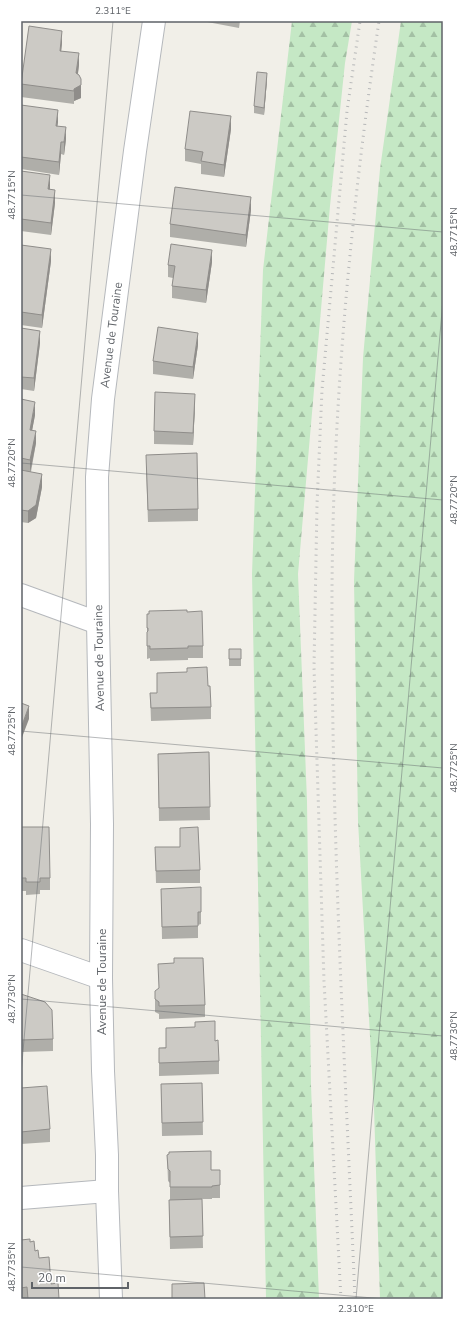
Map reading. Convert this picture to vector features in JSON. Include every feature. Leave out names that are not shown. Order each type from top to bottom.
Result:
[{"type":"street","name":"Avenue de Touraine","points":[[111,1299],[107,1191],[108,1155],[103,1071],[101,978],[102,824],[97,477],[103,399],[135,151],[154,21]]},
{"type":"street","points":[[21,595],[98,623]]},
{"type":"street","points":[[21,950],[101,978]]},
{"type":"street","points":[[21,1198],[107,1191]]},
{"type":"green space","points":[[292,21],[352,21],[345,63],[330,206],[298,574],[307,801],[311,1085],[319,1299],[266,1299],[252,574],[263,270]]},
{"type":"green space","points":[[401,21],[443,21],[443,1299],[380,1299],[374,1108],[358,821],[354,581],[363,358],[380,169]]},
{"type":"building","points":[[29,26],[62,31],[60,51],[79,53],[76,73],[81,79],[81,85],[74,89],[74,91],[21,84]]},
{"type":"building","points":[[257,72],[267,73],[264,108],[254,106]]},
{"type":"building","points":[[21,105],[58,110],[56,126],[66,127],[64,142],[61,142],[59,162],[21,157]]},
{"type":"building","points":[[190,111],[231,116],[224,165],[201,161],[203,152],[185,149]]},
{"type":"building","points":[[21,171],[50,175],[48,189],[55,190],[51,223],[21,219]]},
{"type":"building","points":[[175,187],[251,197],[246,235],[170,224]]},
{"type":"building","points":[[171,244],[212,250],[206,290],[172,286],[175,266],[168,265]]},
{"type":"building","points":[[21,245],[51,249],[42,315],[21,312]]},
{"type":"building","points":[[158,327],[198,333],[193,367],[153,361]]},
{"type":"building","points":[[21,328],[40,331],[34,378],[21,377]]},
{"type":"building","points":[[155,392],[195,394],[193,433],[154,431]]},
{"type":"building","points":[[21,399],[35,402],[30,430],[36,431],[30,460],[21,458]]},
{"type":"building","points":[[197,453],[198,509],[148,510],[146,455]]},
{"type":"building","points":[[21,470],[42,474],[36,505],[28,511],[21,510]]},
{"type":"building","points":[[187,610],[187,612],[202,611],[203,646],[150,649],[150,646],[147,646],[147,614],[149,614],[149,611]]},
{"type":"building","points":[[229,649],[241,649],[241,659],[229,659]]},
{"type":"building","points":[[207,667],[211,707],[151,708],[150,693],[157,693],[157,673],[187,672],[187,668]]},
{"type":"building","points":[[21,703],[29,706],[21,728]]},
{"type":"building","points":[[209,752],[210,807],[159,808],[158,754]]},
{"type":"building","points":[[21,827],[49,827],[50,878],[40,878],[40,882],[26,882],[26,878],[21,878]]},
{"type":"building","points":[[198,827],[200,870],[156,871],[155,847],[180,847],[180,828]]},
{"type":"building","points":[[201,887],[201,912],[198,912],[198,926],[162,927],[161,889]]},
{"type":"building","points":[[174,958],[203,958],[205,1005],[159,1006],[159,1002],[155,999],[155,991],[159,988],[158,964],[174,963]]},
{"type":"building","points":[[21,994],[45,1002],[52,1010],[53,1039],[21,1040]]},
{"type":"building","points":[[215,1021],[215,1041],[218,1040],[219,1061],[159,1063],[159,1048],[166,1048],[166,1028],[195,1027],[195,1022]]},
{"type":"building","points":[[202,1083],[203,1122],[162,1123],[161,1084]]},
{"type":"building","points":[[47,1086],[50,1129],[21,1132],[21,1088]]},
{"type":"building","points":[[211,1151],[211,1170],[220,1170],[220,1185],[212,1187],[170,1187],[170,1171],[168,1169],[167,1155],[169,1152]]},
{"type":"building","points":[[202,1199],[203,1236],[170,1237],[169,1200]]},
{"type":"building","points":[[30,1239],[30,1242],[34,1241],[35,1251],[38,1250],[39,1258],[49,1257],[51,1284],[58,1283],[59,1299],[28,1299],[27,1287],[21,1288],[21,1240]]},
{"type":"building","points":[[204,1283],[205,1299],[172,1299],[172,1284]]},
{"type":"railway","points":[[341,1299],[324,981],[314,667],[317,504],[322,390],[347,111],[360,21]]},
{"type":"railway","points":[[355,1299],[336,856],[332,680],[333,520],[345,306],[360,163],[379,21]]}]
